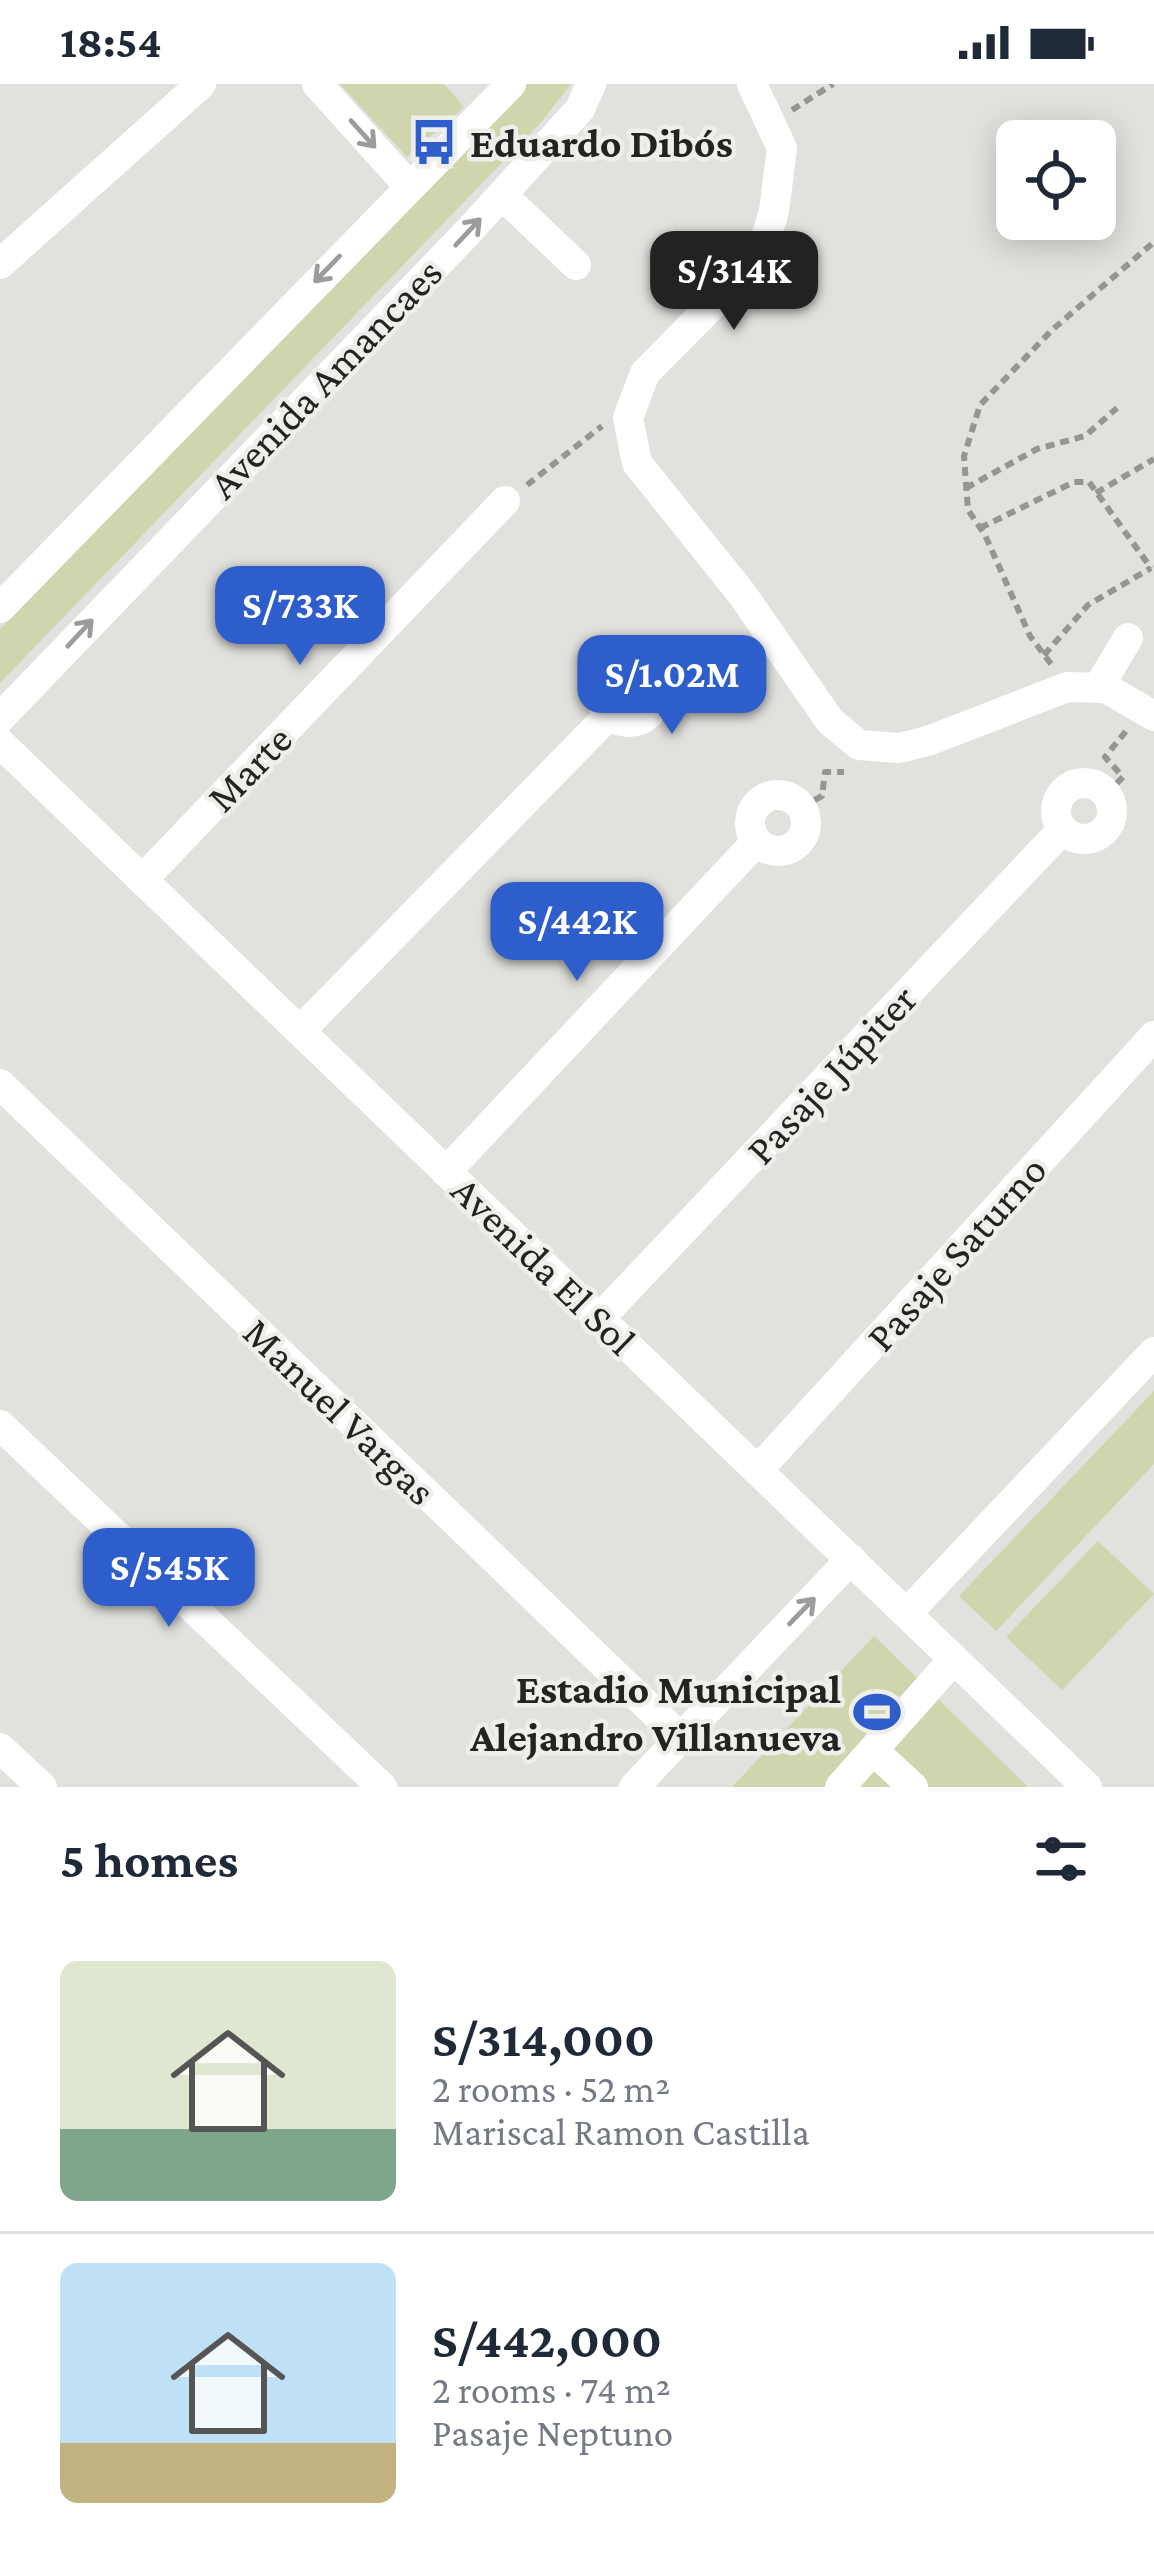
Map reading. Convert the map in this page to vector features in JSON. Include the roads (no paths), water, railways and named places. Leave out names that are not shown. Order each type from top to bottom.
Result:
[{"type":"street","points":[[0,264],[201,84]]},
{"type":"street","points":[[317,84],[408,185]]},
{"type":"street","name":"Avenida Amancaes","points":[[0,718],[502,195],[580,109],[591,84]]},
{"type":"street","points":[[752,84],[782,148],[774,211],[760,256],[645,373],[628,418],[631,445],[654,488],[742,593],[830,722],[859,745],[875,748],[928,741],[1067,687],[1109,691],[1154,716]]},
{"type":"street","name":"Avenida Amancaes","points":[[0,608],[497,90]]},
{"type":"street","points":[[502,195],[576,265]]},
{"type":"street","name":"Marte","points":[[142,880],[505,501]]},
{"type":"street","points":[[1109,691],[1128,638]]},
{"type":"street","points":[[300,1031],[610,714]]},
{"type":"street","name":"Avenida El Sol","points":[[0,743],[1088,1787]]},
{"type":"street","name":"Pasaje Júpiter","points":[[600,1318],[1062,830],[1056,805],[1066,790],[1092,784],[1106,794]]},
{"type":"street","points":[[446,1172],[756,842],[782,851],[799,843],[806,825],[801,807]]},
{"type":"street","name":"Pasaje Saturno","points":[[758,1470],[1154,1036]]},
{"type":"street","name":"Manuel Vargas","points":[[0,1084],[681,1738]]},
{"type":"street","points":[[907,1613],[1154,1352]]},
{"type":"street","points":[[0,1425],[382,1787]]},
{"type":"street","points":[[634,1787],[850,1559]]},
{"type":"street","points":[[840,1787],[954,1659]]},
{"type":"street","points":[[0,1748],[42,1787]]},
{"type":"street","points":[[874,1752],[913,1787]]},
{"type":"place","name":"Eduardo Dibós","points":[[434,142]]},
{"type":"place","name":"Estadio Municipal Alejandro Villanueva","points":[[877,1712]]}]
